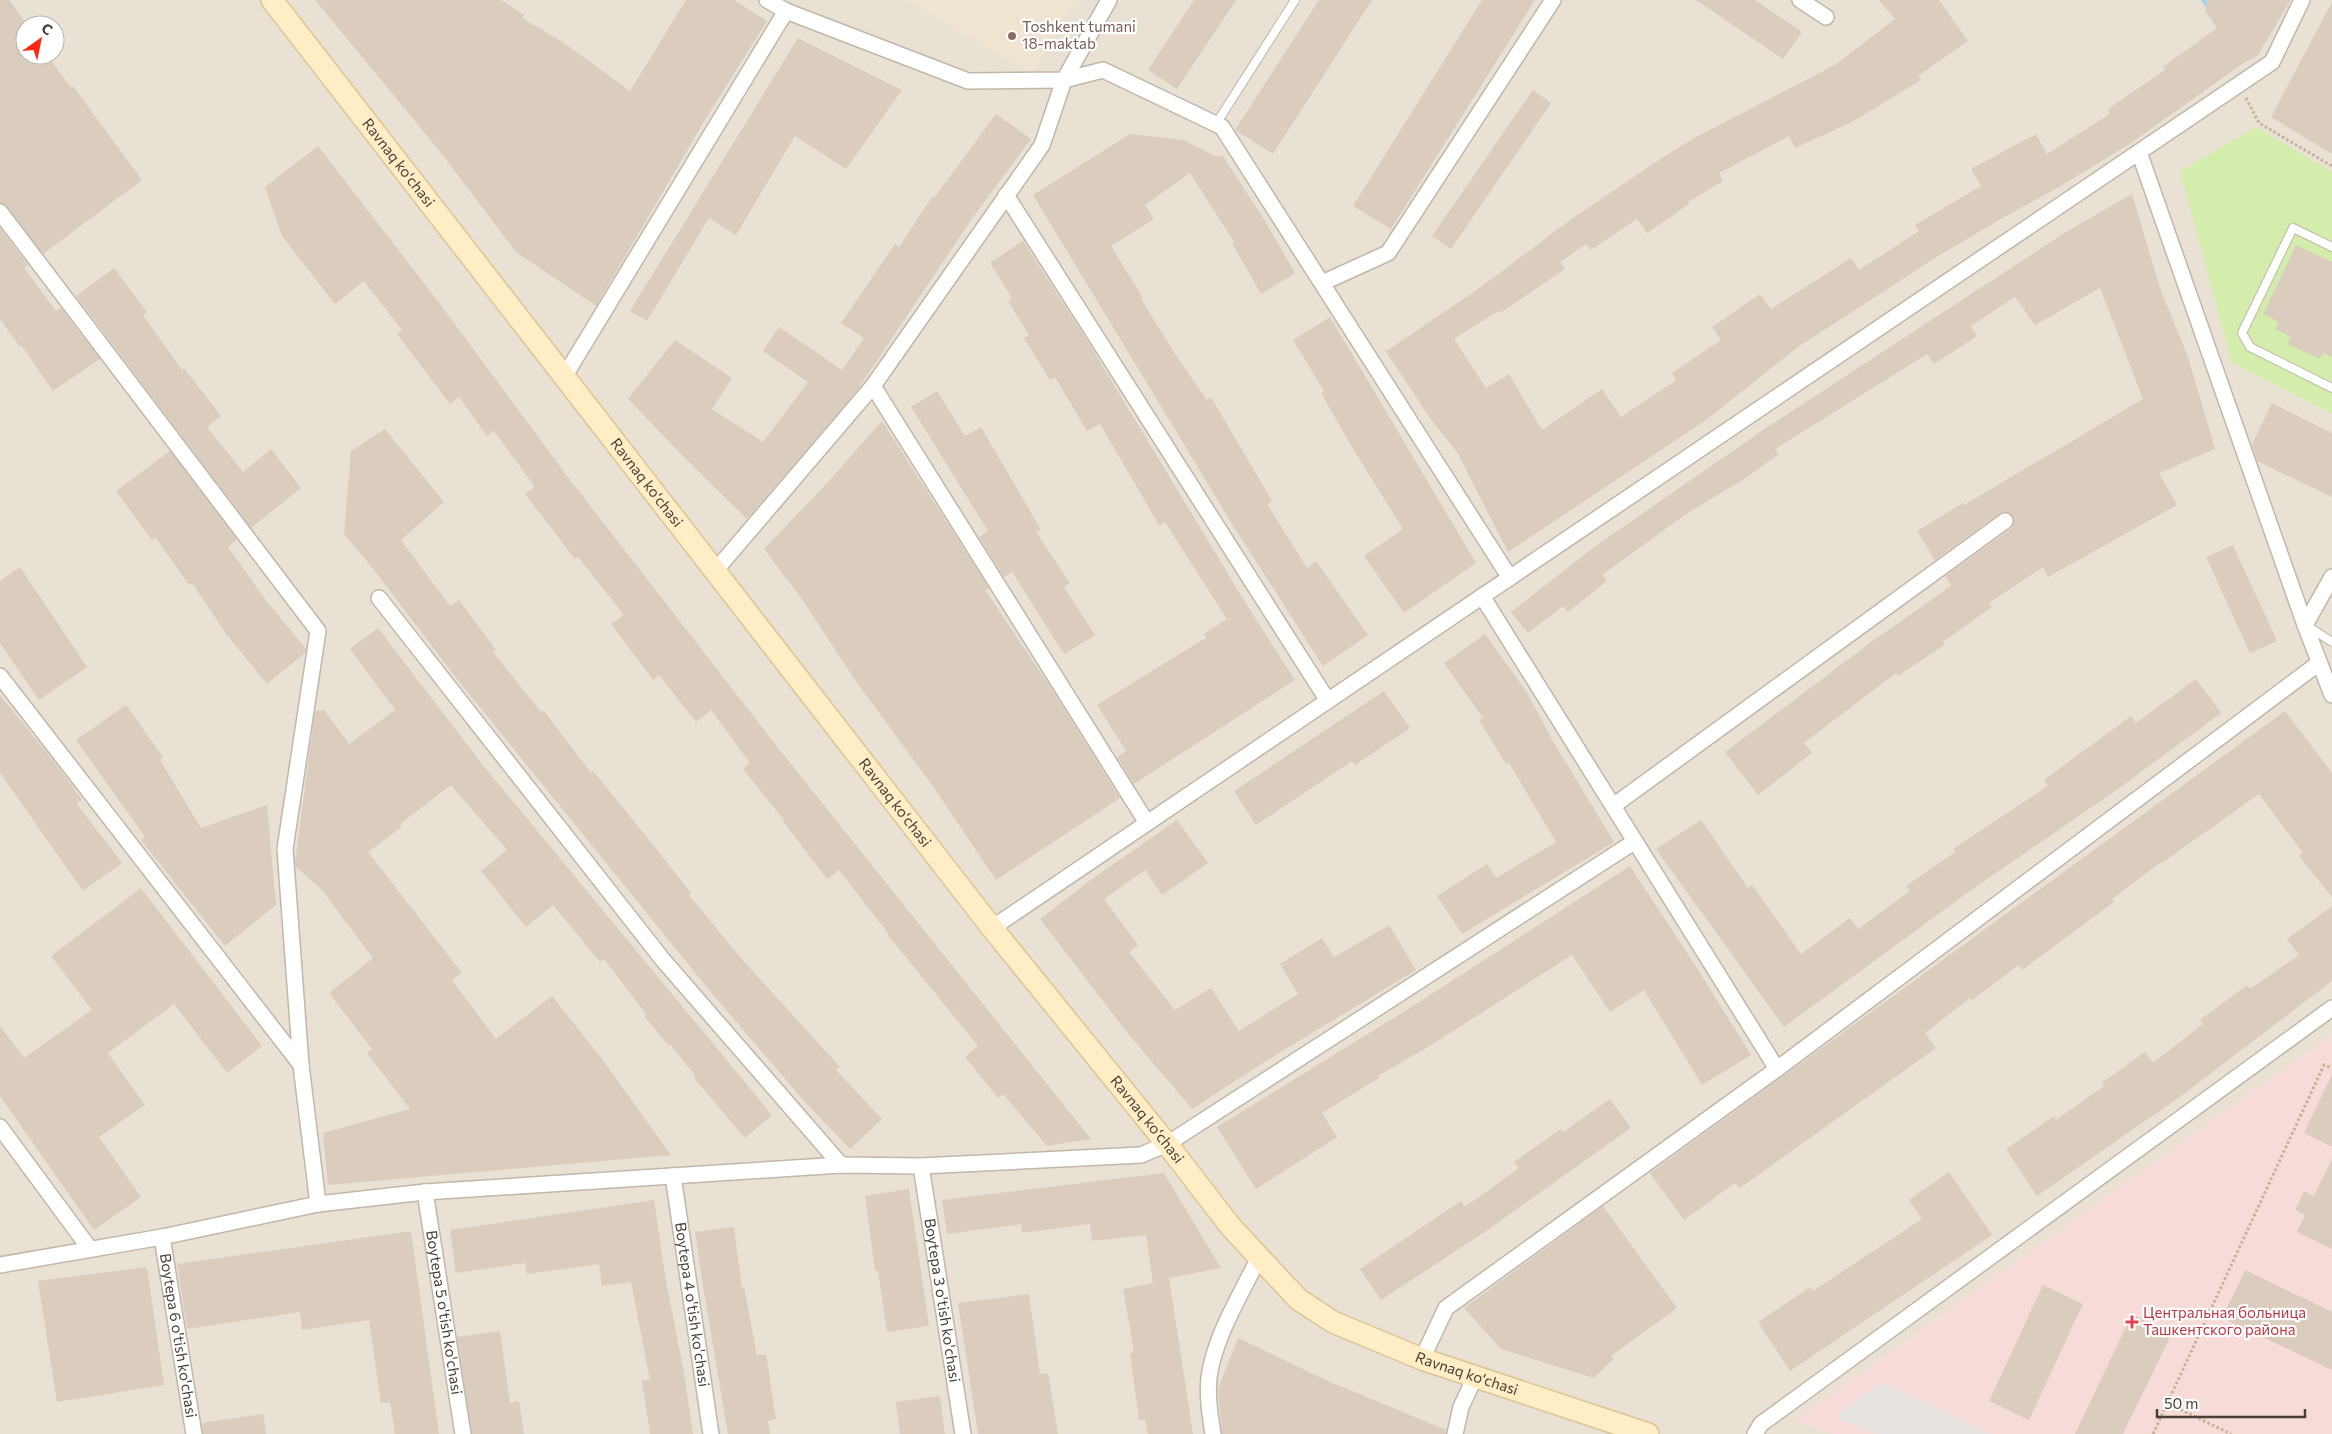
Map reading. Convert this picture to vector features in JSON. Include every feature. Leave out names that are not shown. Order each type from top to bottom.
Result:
[{"type":"street","name":"Ravnaq ko‘chasi","points":[[272,0],[992,928],[1167,1144],[1231,1227],[1298,1299],[1333,1322],[1422,1359],[1648,1434]]},
{"type":"street","points":[[767,0],[786,11],[968,81],[1064,80],[1103,70],[1222,127],[1510,578]]},
{"type":"street","points":[[715,571],[873,386],[1042,145],[1064,80],[1109,0]]},
{"type":"street","points":[[1322,283],[1388,253],[1553,0]]},
{"type":"street","points":[[1800,0],[1826,17]]},
{"type":"street","points":[[992,928],[2272,62],[2302,0]]},
{"type":"street","points":[[564,377],[786,11]]},
{"type":"street","points":[[2139,152],[2318,663],[2332,695]]},
{"type":"street","points":[[1006,195],[1328,701]]},
{"type":"street","points":[[0,212],[318,631],[285,848],[301,1065],[318,1204]]},
{"type":"street","points":[[873,386],[1148,823]]},
{"type":"street","points":[[1613,806],[2005,521]]},
{"type":"street","points":[[2305,625],[2332,577]]},
{"type":"street","points":[[1482,596],[1777,1069]]},
{"type":"street","points":[[379,598],[663,960],[841,1165]]},
{"type":"street","points":[[1422,1359],[1446,1308],[1777,1069],[2318,663]]},
{"type":"street","points":[[0,676],[301,1065]]},
{"type":"street","points":[[0,1265],[162,1237],[318,1204],[425,1192],[841,1165],[921,1166],[1141,1155],[1167,1144],[1634,842]]},
{"type":"street","points":[[1755,1434],[1761,1424],[2332,1008]]},
{"type":"street","points":[[0,1127],[90,1249]]},
{"type":"street","name":"Boytepa 3 o'tish ko'chasi","points":[[921,1166],[963,1434]]},
{"type":"street","name":"Boytepa 4 o'tish ko'chasi","points":[[673,1176],[711,1434]]},
{"type":"street","name":"Boytepa 5 o'tish ko'chasi","points":[[425,1192],[462,1434]]},
{"type":"street","name":"Boytepa 6 o'tish ko'chasi","points":[[162,1237],[194,1434]]},
{"type":"street","points":[[1213,1434],[1209,1405],[1212,1368],[1221,1336],[1259,1257]]},
{"type":"street","points":[[1455,1434],[1461,1407],[1475,1377]]},
{"type":"lane","points":[[1216,124],[1295,0]]},
{"type":"lane","points":[[2332,247],[2293,228],[2242,333],[2250,348],[2332,388]]},
{"type":"lane","points":[[2305,625],[2332,642]]},
{"type":"path","points":[[2239,84],[2259,123],[2332,166]]},
{"type":"path","points":[[2153,1434],[2324,1065],[2332,1068]]},
{"type":"path","points":[[2167,1403],[2231,1434]]},
{"type":"shaded area","points":[[0,0],[2332,0],[2332,1434],[0,1434]]},
{"type":"shaded area","name":"Toshkent tumani 18-maktab","points":[[906,0],[1076,0],[1032,73]]},
{"type":"shaded area","name":"Центральная больница Ташкентского района","points":[[2332,1034],[2332,1434],[1831,1434],[1794,1421]]},
{"type":"shaded area","points":[[1881,1382],[1991,1434],[1877,1434],[1834,1417]]},
{"type":"green space","points":[[2256,127],[2332,172],[2332,414],[2232,363],[2180,171]]},
{"type":"building","points":[[0,0],[9,0],[20,15],[15,15],[15,65],[54,65],[71,88],[73,86],[142,180],[43,254],[7,206],[0,203]]},
{"type":"building","points":[[315,0],[501,0],[524,15],[522,18],[564,43],[630,91],[686,0],[734,0],[767,21],[705,120],[596,306],[516,252],[438,149]]},
{"type":"building","points":[[1194,0],[1236,0],[1177,89],[1148,70]]},
{"type":"building","points":[[1319,0],[1372,0],[1273,154],[1235,130]]},
{"type":"building","points":[[1482,0],[1535,0],[1391,229],[1353,206]]},
{"type":"building","points":[[1696,0],[1755,0],[1802,32],[1783,59]]},
{"type":"building","points":[[1879,0],[1939,0],[1968,41],[1918,76],[1921,80],[1852,122],[1795,148],[1789,136],[1719,173],[1723,181],[1688,202],[1689,204],[1647,233],[1637,219],[1591,250],[1586,244],[1560,262],[1565,269],[1500,313],[1498,311],[1454,339],[1486,388],[1509,374],[1542,430],[1602,389],[1621,417],[1676,380],[1672,373],[1721,340],[1712,327],[1760,294],[1771,309],[1851,258],[1859,270],[1919,231],[1915,225],[1981,186],[1971,169],[2036,134],[2047,154],[2110,114],[2108,109],[2165,70],[2163,67],[2217,28],[2205,11],[2207,0],[2291,0],[2257,56],[2245,62],[2131,143],[2059,187],[1935,258],[1798,347],[1706,420],[1508,552],[1457,452],[1432,421],[1385,350],[1388,350],[1481,287],[1570,220],[1659,160],[1694,138],[1835,65],[1895,19]]},
{"type":"building","points":[[2332,2],[2332,154],[2271,117]]},
{"type":"building","points":[[798,38],[902,90],[846,169],[795,136],[736,235],[709,218],[647,321],[630,311]]},
{"type":"building","points":[[1533,90],[1551,103],[1451,249],[1432,236]]},
{"type":"building","points":[[996,114],[1031,139],[971,220],[856,392],[747,519],[628,399],[675,340],[732,378],[712,409],[763,442],[808,382],[763,351],[779,327],[842,370],[864,338],[841,323],[895,244],[899,247],[932,197],[934,198]]},
{"type":"building","points":[[1130,134],[1183,140],[1218,157],[1222,155],[1265,221],[1295,273],[1261,294],[1232,243],[1234,242],[1190,173],[1145,205],[1154,219],[1111,246],[1175,354],[1207,400],[1211,397],[1272,501],[1267,504],[1307,568],[1316,561],[1368,635],[1323,666],[1234,527],[1033,195]]},
{"type":"building","points":[[318,146],[437,300],[567,476],[775,744],[1091,1139],[1047,1146],[1003,1094],[998,1098],[965,1057],[978,1046],[887,934],[839,870],[827,879],[784,820],[743,769],[750,763],[711,710],[696,722],[659,675],[653,680],[611,624],[624,615],[578,557],[575,559],[525,494],[535,487],[494,431],[487,436],[459,397],[450,404],[397,334],[402,330],[364,281],[335,304],[282,236],[265,187]]},
{"type":"building","points":[[2132,194],[2160,288],[2188,357],[2215,449],[2159,473],[2177,505],[2048,577],[2043,567],[1989,603],[1992,607],[1943,642],[1944,645],[1898,676],[1896,673],[1804,743],[1812,753],[1758,795],[1725,752],[1874,640],[1951,586],[1945,576],[2011,529],[2014,520],[2009,513],[2000,513],[1935,560],[1917,531],[2143,399],[2100,288],[2035,325],[2015,297],[1971,326],[1977,336],[1934,364],[1927,354],[1775,449],[1779,454],[1746,478],[1686,514],[1602,575],[1607,581],[1568,612],[1563,606],[1528,633],[1511,612],[1597,545],[1763,430],[2066,232]]},
{"type":"building","points":[[0,228],[28,265],[24,268],[56,311],[61,308],[100,359],[53,391],[22,346],[20,347],[0,319]]},
{"type":"building","points":[[1023,241],[1085,337],[1248,607],[1295,680],[1134,784],[1117,757],[1126,751],[1097,705],[1207,637],[1204,634],[1227,619],[1165,522],[1159,525],[1100,424],[1087,431],[1055,377],[1050,380],[1024,338],[1029,335],[1008,301],[1012,298],[990,263]]},
{"type":"building","points":[[2296,245],[2332,262],[2332,357],[2323,353],[2320,359],[2287,344],[2291,337],[2275,329],[2279,322],[2263,314]]},
{"type":"building","points":[[114,268],[147,312],[143,315],[182,370],[184,368],[221,416],[207,427],[243,472],[271,449],[301,488],[251,528],[76,296]]},
{"type":"building","points":[[1330,317],[1476,563],[1404,613],[1364,556],[1403,529],[1350,444],[1321,393],[1324,391],[1293,340]]},
{"type":"building","points":[[937,391],[965,436],[981,427],[1041,530],[1036,532],[1070,583],[1064,587],[1095,635],[1064,654],[1012,572],[1004,577],[979,537],[988,531],[911,407]]},
{"type":"building","points":[[2272,403],[2332,433],[2332,497],[2257,461],[2252,444]]},
{"type":"building","points":[[882,421],[989,588],[985,590],[1053,691],[1120,798],[996,880],[932,785],[855,680],[802,599],[764,549],[827,483]]},
{"type":"building","points":[[385,429],[444,502],[401,540],[450,606],[459,600],[496,650],[493,652],[541,712],[544,711],[591,773],[593,771],[642,831],[691,893],[689,895],[740,957],[840,1067],[836,1070],[882,1119],[850,1149],[804,1101],[710,991],[457,679],[371,566],[344,534],[351,451]]},
{"type":"building","points":[[170,451],[237,539],[228,547],[265,599],[306,649],[305,653],[267,684],[227,635],[192,583],[189,585],[156,538],[152,540],[116,491]]},
{"type":"building","points":[[2233,545],[2277,641],[2250,653],[2206,557]]},
{"type":"building","points":[[20,567],[87,667],[39,700],[0,643],[0,581]]},
{"type":"building","points":[[378,628],[482,764],[772,1115],[745,1138],[694,1078],[696,1077],[671,1045],[669,1046],[644,1016],[646,1014],[604,959],[600,962],[553,905],[526,927],[481,871],[507,850],[451,785],[400,824],[402,827],[368,852],[462,973],[452,980],[496,1039],[552,996],[602,1059],[671,1155],[328,1185],[323,1133],[410,1109],[367,1053],[372,1049],[329,993],[373,958],[321,889],[296,867],[295,862],[315,711],[324,710],[349,744],[395,710],[350,649]]},
{"type":"building","points":[[1485,634],[1526,691],[1554,743],[1614,842],[1462,934],[1437,896],[1487,864],[1496,878],[1556,842],[1509,763],[1506,764],[1479,720],[1483,718],[1444,663]]},
{"type":"building","points":[[2196,679],[2221,713],[2118,789],[1974,888],[1784,1027],[1656,849],[1701,820],[1748,888],[1752,885],[1801,954],[1850,918],[1858,929],[1910,891],[1906,886],[1955,852],[1953,849],[2048,786],[2044,780],[2131,716],[2136,723]]},
{"type":"building","points":[[1384,691],[1410,728],[1355,765],[1352,761],[1256,825],[1234,791]]},
{"type":"building","points":[[0,695],[56,764],[82,800],[77,804],[122,863],[83,891],[0,773]]},
{"type":"building","points":[[126,705],[163,757],[160,760],[201,828],[267,805],[276,905],[225,946],[141,840],[145,837],[76,740]]},
{"type":"building","points":[[2285,711],[2332,773],[2332,897],[2299,856],[2303,853],[2259,794],[2161,862],[2112,899],[2114,902],[2022,970],[2019,965],[1972,1000],[1970,998],[1925,1033],[1936,1048],[1740,1188],[1735,1183],[1684,1220],[1650,1173]]},
{"type":"building","points":[[1177,820],[1208,863],[1162,895],[1145,870],[1104,899],[1138,945],[1129,952],[1175,1010],[1211,988],[1239,1031],[1298,994],[1280,964],[1322,938],[1334,957],[1389,925],[1416,970],[1269,1059],[1192,1109],[1126,1031],[1040,919],[1092,879]]},
{"type":"building","points":[[1630,866],[1751,1055],[1702,1085],[1644,990],[1610,1012],[1572,955],[1322,1113],[1337,1137],[1256,1189],[1217,1127],[1413,1006]]},
{"type":"building","points":[[141,888],[262,1046],[227,1073],[174,1004],[108,1053],[145,1105],[99,1137],[141,1197],[94,1230],[0,1096],[0,1026],[24,1058],[92,1010],[51,956]]},
{"type":"building","points":[[2332,906],[2332,981],[2181,1096],[2037,1196],[2006,1149],[2054,1116],[2056,1120],[2104,1086],[2102,1083],[2145,1052],[2153,1063],[2203,1024],[2200,1020],[2247,985],[2250,989],[2299,955],[2287,939]]},
{"type":"building","points":[[2332,1074],[2332,1147],[2304,1133]]},
{"type":"building","points":[[1610,1099],[1631,1128],[1486,1231],[1381,1300],[1360,1269],[1461,1201],[1465,1207],[1519,1168],[1514,1162],[1561,1129],[1563,1132]]},
{"type":"building","points":[[2332,1159],[2332,1249],[2297,1232],[2305,1215],[2295,1210],[2304,1191],[2314,1196]]},
{"type":"building","points":[[1949,1172],[1992,1235],[1790,1371],[1758,1322],[1810,1287],[1813,1291],[1922,1219],[1909,1200]]},
{"type":"building","points":[[1164,1173],[1221,1268],[1169,1278],[1193,1434],[1148,1434],[1145,1419],[1139,1420],[1130,1353],[1134,1352],[1123,1289],[1153,1283],[1146,1235],[1092,1241],[1090,1224],[1022,1233],[1021,1224],[947,1234],[942,1200]]},
{"type":"building","points":[[909,1189],[929,1326],[887,1332],[878,1270],[875,1271],[865,1196]]},
{"type":"building","points":[[654,1200],[693,1434],[650,1434],[642,1381],[650,1380],[631,1282],[602,1286],[599,1264],[527,1274],[525,1263],[456,1273],[450,1230]]},
{"type":"building","points":[[1603,1206],[1677,1308],[1611,1356],[1613,1359],[1594,1378],[1501,1349],[1464,1308]]},
{"type":"building","points":[[734,1227],[742,1288],[744,1287],[757,1355],[766,1354],[776,1419],[768,1421],[770,1434],[728,1434],[695,1232]]},
{"type":"building","points":[[411,1231],[439,1434],[395,1434],[390,1402],[381,1403],[369,1320],[302,1330],[300,1312],[187,1329],[177,1264]]},
{"type":"building","points":[[147,1267],[164,1385],[57,1402],[38,1281]]},
{"type":"building","points":[[2245,1270],[2332,1312],[2332,1370],[2222,1318]]},
{"type":"building","points":[[2043,1285],[2083,1304],[2029,1420],[1989,1401]]},
{"type":"building","points":[[1029,1294],[1040,1374],[1048,1373],[1058,1434],[978,1434],[958,1303]]},
{"type":"building","points":[[2132,1314],[2172,1333],[2123,1434],[2075,1434]]},
{"type":"building","points":[[500,1331],[510,1403],[519,1401],[524,1434],[472,1434],[457,1337]]},
{"type":"building","points":[[1238,1338],[1328,1381],[1446,1430],[1446,1434],[1222,1434],[1218,1389]]},
{"type":"building","points":[[940,1396],[945,1434],[900,1434],[896,1402]]},
{"type":"building","points":[[263,1414],[266,1434],[203,1434],[202,1423]]},
{"type":"waterway","points":[[2204,0],[2210,9]]},
{"type":"place","name":"Toshkent tumani 18-maktab","points":[[1012,36]]},
{"type":"place","name":"Центральная больница Ташкентского района","points":[[2132,1322]]}]
